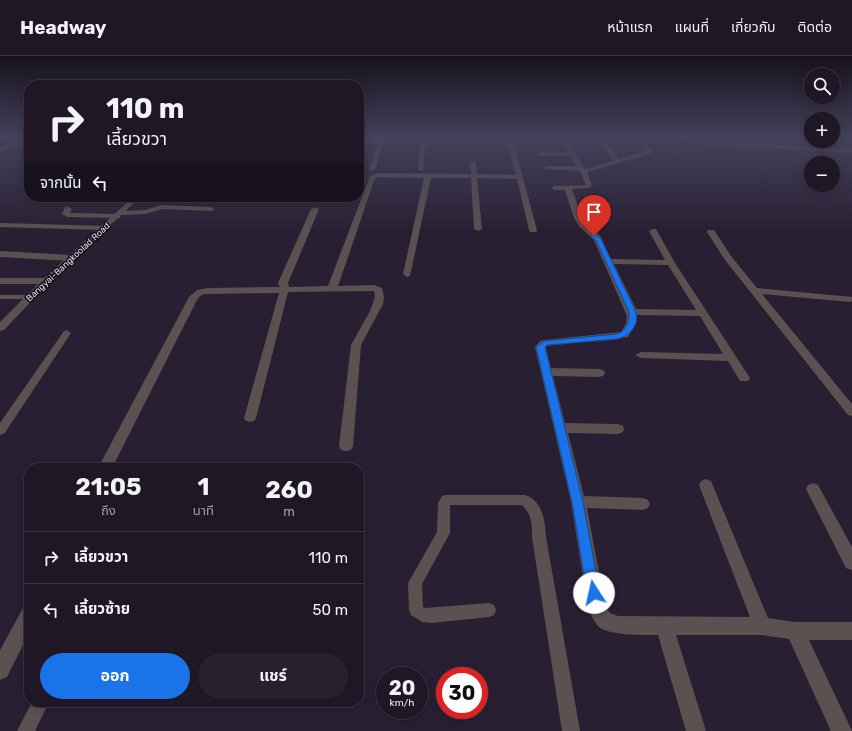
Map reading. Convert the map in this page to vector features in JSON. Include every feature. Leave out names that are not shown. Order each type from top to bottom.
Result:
[{"type":"street","points":[[473,168],[478,229]]},
{"type":"street","points":[[517,168],[533,230]]},
{"type":"street","points":[[556,168],[581,170],[588,168]]},
{"type":"street","points":[[554,188],[588,188],[590,185],[581,170]]},
{"type":"street","points":[[364,196],[370,179],[379,175],[519,177]]},
{"type":"street","points":[[407,274],[428,176]]},
{"type":"street","points":[[568,189],[578,218],[582,224],[598,239],[634,319],[624,335],[542,344],[540,347],[578,502],[597,608],[604,620],[618,624],[664,626],[762,626],[795,631],[852,631]]},
{"type":"street","name":"Bangyai-Bangkoolad Road","points":[[0,328],[46,281],[132,202]]},
{"type":"street","points":[[332,288],[362,202]]},
{"type":"street","points":[[68,209],[67,215],[118,215],[145,212],[162,207],[211,209]]},
{"type":"street","points":[[250,418],[281,297],[285,289],[283,283],[315,209]]},
{"type":"street","points":[[3,225],[104,228]]},
{"type":"street","points":[[653,231],[671,263],[744,378]]},
{"type":"street","points":[[711,232],[728,258],[852,412]]},
{"type":"street","points":[[0,254],[71,258]]},
{"type":"street","points":[[608,261],[671,263]]},
{"type":"street","points":[[0,281],[46,281]]},
{"type":"street","points":[[108,463],[194,297],[200,292],[208,291],[332,288],[374,288],[379,290],[380,294],[376,311],[358,337],[356,345],[346,446]]},
{"type":"street","points":[[755,291],[850,299]]},
{"type":"street","points":[[632,312],[704,313]]},
{"type":"street","points":[[640,355],[732,358]]},
{"type":"street","points":[[546,372],[599,373]]},
{"type":"street","points":[[560,428],[618,429]]},
{"type":"street","points":[[706,485],[762,626]]},
{"type":"street","points":[[813,489],[852,563]]},
{"type":"street","points":[[578,502],[642,504]]},
{"type":"street","points":[[0,670],[24,624]]},
{"type":"street","points":[[664,626],[696,731]]},
{"type":"street","points":[[795,631],[842,731]]},
{"type":"lane","points":[[0,297],[30,297]]},
{"type":"lane","points":[[0,431],[67,333]]},
{"type":"lane","points":[[489,610],[430,616],[422,615],[416,610],[415,583],[443,533],[444,503],[446,500],[525,500],[538,515],[539,537],[571,731]]},
{"type":"lane","points":[[26,731],[38,707]]},
{"type":"route","points":[[594,236],[598,239],[634,319],[624,335],[544,343],[540,347],[578,502],[594,593]]}]
